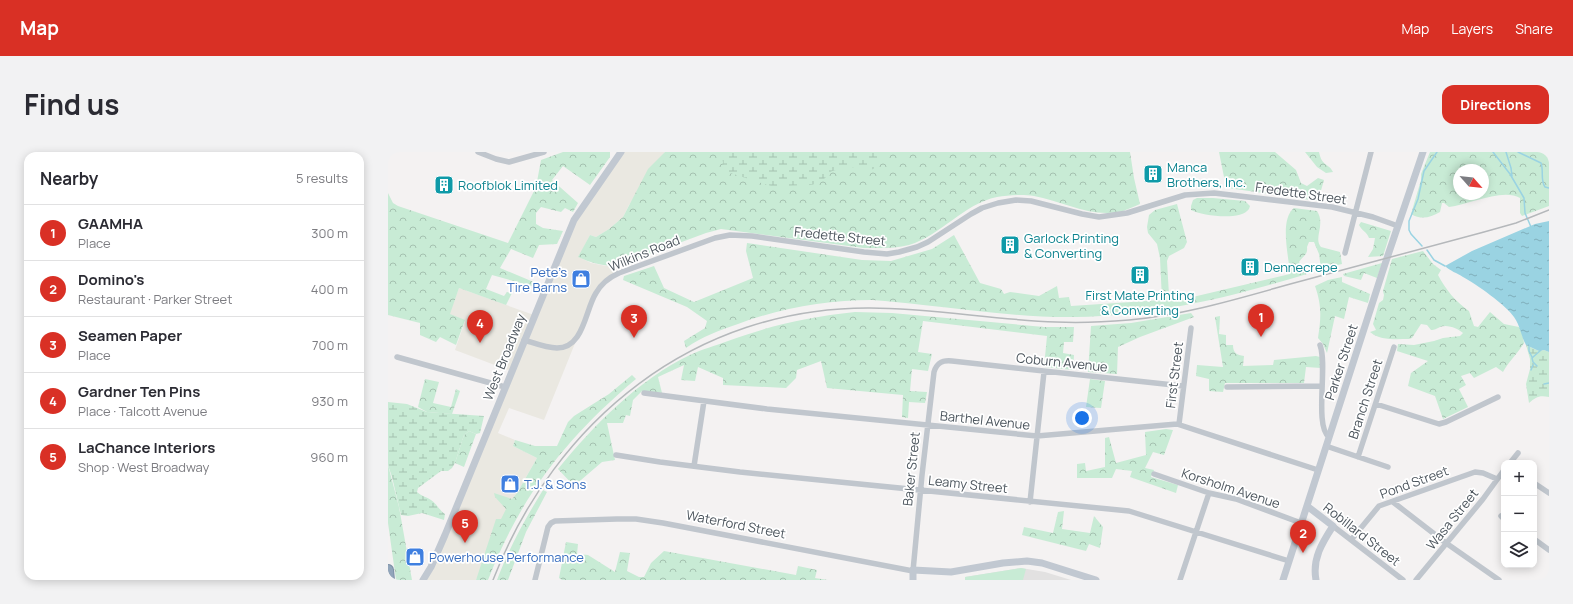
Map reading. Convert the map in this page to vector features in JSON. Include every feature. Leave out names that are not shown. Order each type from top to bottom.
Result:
[{"type":"highway","points":[[388,570],[389,580]]},
{"type":"main road","name":"West Broadway","points":[[423,580],[431,567],[445,535],[504,387],[574,220],[621,152]]},
{"type":"main road","name":"Parker Street","points":[[1283,580],[1423,152]]},
{"type":"main road","name":"Robillard Street","points":[[1307,506],[1333,526]]},
{"type":"main road","points":[[1316,580],[1315,563],[1318,552],[1333,526]]},
{"type":"main road","name":"Waterford Street","points":[[913,571],[952,572],[1003,563],[1027,561],[1042,563],[1096,580]]},
{"type":"main road","name":"Baker Street","points":[[913,571],[913,580]]},
{"type":"street","points":[[478,152],[509,162],[544,152]]},
{"type":"street","points":[[1345,253],[1371,152]]},
{"type":"street","name":"Fredette Street","points":[[716,238],[726,235],[741,235],[887,254],[905,251],[922,245],[970,214],[998,203],[1016,200],[1031,201],[1090,216],[1104,217],[1131,212],[1178,196],[1204,193],[1303,202],[1356,213],[1398,226]]},
{"type":"street","name":"Wilkins Road","points":[[524,340],[554,348],[567,346],[579,335],[596,292],[612,276],[633,267],[716,238]]},
{"type":"street","name":"First Street","points":[[1179,424],[1191,328]]},
{"type":"street","points":[[1320,345],[1323,359],[1322,420],[1324,431],[1329,436]]},
{"type":"street","name":"Branch Street","points":[[1358,457],[1394,347]]},
{"type":"street","points":[[397,357],[504,387]]},
{"type":"street","name":"Coburn Avenue","points":[[939,363],[944,361],[952,361],[1183,386]]},
{"type":"street","name":"Baker Street","points":[[913,571],[934,372],[939,363]]},
{"type":"street","points":[[1030,502],[1044,372]]},
{"type":"street","points":[[1227,387],[1322,386]]},
{"type":"street","name":"Barthel Avenue","points":[[644,393],[704,401],[1036,436],[1179,424],[1318,470]]},
{"type":"street","points":[[1376,404],[1439,424],[1498,397]]},
{"type":"street","points":[[694,466],[704,401]]},
{"type":"street","points":[[1326,446],[1388,467]]},
{"type":"street","points":[[1512,460],[1518,453]]},
{"type":"street","name":"Leamy Street","points":[[616,455],[694,466],[1030,502],[1129,511],[1289,561]]},
{"type":"street","name":"Pond Street","points":[[1351,540],[1378,507],[1475,472],[1483,472],[1497,479]]},
{"type":"street","name":"Korsholm Avenue","points":[[1154,474],[1209,493],[1236,499],[1301,523]]},
{"type":"street","name":"Wasa Street","points":[[1416,580],[1483,499],[1501,474]]},
{"type":"street","points":[[1537,485],[1549,493]]},
{"type":"street","points":[[1180,580],[1209,493]]},
{"type":"street","points":[[1392,502],[1446,544],[1499,580]]},
{"type":"street","name":"Waterford Street","points":[[535,580],[548,527],[552,522],[636,519],[913,571]]},
{"type":"street","name":"Robillard Street","points":[[1333,526],[1402,580]]},
{"type":"street","points":[[1537,541],[1549,550]]},
{"type":"shaded area","points":[[621,152],[665,152],[629,205],[623,217],[609,229],[596,237],[590,235],[579,257],[591,263],[606,266],[617,266],[616,274],[601,286],[582,326],[544,420],[509,408],[498,433],[515,440],[513,446],[537,458],[512,499],[476,580],[423,580],[511,371],[455,350],[465,321],[449,314],[459,288],[534,315],[574,220]]},
{"type":"shaded area","points":[[1021,568],[1045,572],[1071,580],[965,580],[965,577]]},
{"type":"green space","points":[[563,152],[610,152],[610,157],[590,185],[563,166],[552,180],[578,203],[573,212],[565,208],[561,212],[541,207],[536,213],[536,224],[543,228],[563,231],[557,244],[539,245],[533,258],[511,249],[500,268],[536,283],[535,287],[492,275],[486,289],[504,296],[507,292],[512,293],[506,305],[459,288],[450,314],[465,320],[456,345],[440,337],[436,342],[420,335],[420,323],[388,315],[388,193],[393,203],[398,206],[508,243],[536,187],[541,160]]},
{"type":"green space","points":[[665,152],[1130,152],[1140,204],[1123,211],[1100,213],[1034,196],[1006,196],[997,197],[974,206],[921,240],[909,245],[898,247],[864,248],[721,229],[706,233],[617,266],[597,264],[578,257],[590,235],[596,237],[609,229],[623,217],[648,169]]},
{"type":"green space","points":[[727,152],[887,152],[875,168],[871,170],[856,167],[844,168],[832,171],[821,182],[811,185],[771,186],[730,173],[724,167],[722,158]]},
{"type":"green space","points":[[1219,152],[1275,152],[1296,170],[1301,183],[1307,186],[1318,178],[1324,180],[1318,201],[1228,188],[1224,177]]},
{"type":"green space","points":[[1305,152],[1319,152],[1324,163],[1330,167],[1333,172],[1326,173],[1317,167]]},
{"type":"green space","points":[[1430,152],[1549,152],[1549,206],[1522,216],[1520,213],[1520,198],[1513,195],[1489,197],[1489,164],[1453,164],[1453,200],[1478,200],[1449,207],[1442,203],[1440,212],[1433,216],[1422,218],[1411,214],[1421,180],[1421,174]]},
{"type":"green space","points":[[1197,198],[1245,201],[1250,206],[1245,213],[1238,215],[1222,216],[1204,214],[1191,210],[1193,200]]},
{"type":"green space","points":[[1177,204],[1187,242],[1184,248],[1169,256],[1167,261],[1169,295],[1173,299],[1180,300],[1290,274],[1286,230],[1289,214],[1294,208],[1317,211],[1320,221],[1319,243],[1321,247],[1340,252],[1342,264],[1321,269],[1319,254],[1314,242],[1309,242],[1306,254],[1299,262],[1307,274],[1193,304],[1105,316],[1057,317],[1018,315],[872,300],[821,303],[787,309],[754,318],[711,334],[686,348],[684,341],[705,328],[707,321],[687,307],[623,280],[624,276],[654,266],[664,288],[694,302],[753,278],[746,251],[747,243],[862,260],[891,261],[932,249],[954,235],[980,283],[1001,289],[1004,294],[1010,292],[1039,296],[1057,286],[1059,298],[1069,297],[1071,306],[1162,300],[1160,258],[1157,244],[1148,233],[1147,227],[1149,215],[1155,210]]},
{"type":"green space","points":[[1361,222],[1391,231],[1383,256],[1368,257],[1373,249],[1375,238],[1369,238],[1359,225]]},
{"type":"green space","points":[[1423,251],[1433,264],[1441,270],[1438,275],[1444,286],[1459,303],[1469,311],[1474,326],[1478,327],[1490,312],[1504,324],[1519,327],[1522,332],[1524,343],[1503,372],[1496,367],[1474,378],[1470,373],[1461,376],[1466,385],[1459,389],[1468,407],[1443,419],[1435,396],[1408,386],[1411,373],[1428,361],[1397,351],[1398,344],[1414,345],[1443,338],[1460,336],[1463,333],[1446,326],[1431,330],[1427,325],[1421,324],[1412,338],[1409,339],[1384,338],[1370,332],[1376,330],[1373,324],[1379,303],[1383,300],[1383,291],[1392,259]]},
{"type":"green space","points":[[1382,263],[1377,278],[1364,273],[1361,280],[1344,276],[1343,274]]},
{"type":"green space","points":[[1342,277],[1342,282],[1370,294],[1368,303],[1349,297],[1344,319],[1335,316],[1327,353],[1323,344],[1318,338],[1320,312],[1319,300],[1315,286],[1328,280]]},
{"type":"green space","points":[[855,312],[892,313],[1044,327],[1074,327],[1073,342],[1064,342],[1063,353],[1074,355],[1073,370],[1044,367],[1047,336],[923,321],[918,352],[932,354],[928,371],[912,369],[910,391],[927,392],[925,403],[909,402],[908,418],[902,417],[903,395],[827,388],[821,361],[797,370],[796,378],[786,388],[723,385],[723,378],[698,367],[695,381],[681,380],[684,365],[658,377],[662,393],[642,391],[633,400],[630,416],[626,415],[623,423],[607,423],[615,460],[602,462],[574,486],[558,469],[586,436],[618,405],[635,390],[671,365],[704,349],[775,326],[822,316]]},
{"type":"green space","points":[[1191,313],[1194,317],[1140,337],[1118,347],[1117,374],[1088,372],[1091,326],[1131,323]]},
{"type":"green space","points":[[1220,316],[1219,334],[1226,335],[1226,345],[1233,345],[1236,353],[1244,356],[1243,366],[1273,365],[1274,360],[1316,356],[1320,357],[1321,368],[1306,367],[1304,383],[1225,383],[1223,392],[1209,391],[1209,379],[1196,376],[1197,365],[1223,367],[1215,317]]},
{"type":"green space","points":[[1526,345],[1539,351],[1544,350],[1549,352],[1549,397],[1538,397],[1529,403],[1526,384],[1530,369],[1530,359]]},
{"type":"green space","points":[[632,375],[636,379],[588,423],[548,469],[515,521],[488,580],[476,580],[496,519],[501,519],[506,509],[495,497],[494,493],[512,499],[537,458],[513,446],[515,440],[535,446],[557,446],[568,422],[574,416],[609,394]]},
{"type":"green space","points":[[425,379],[439,382],[433,403],[451,407],[456,389],[460,391],[452,414],[427,412],[418,407]]},
{"type":"green space","points":[[1090,379],[1105,381],[1101,408],[1086,407]]},
{"type":"green space","points":[[388,402],[407,404],[427,412],[484,416],[480,433],[476,434],[469,431],[464,435],[452,468],[448,471],[441,471],[418,488],[417,492],[420,495],[433,502],[445,514],[444,520],[422,513],[408,516],[401,515],[388,465]]},
{"type":"green space","points":[[1166,429],[1173,430],[1164,455],[1153,452],[1145,468],[1154,470],[1151,477],[1178,485],[1176,493],[1130,477],[1132,471],[1116,469],[1112,478],[1077,478],[1077,464],[1085,463],[1086,471],[1105,467],[1105,438],[1109,437],[1116,463],[1146,455],[1145,432]]},
{"type":"green space","points":[[469,431],[476,434],[464,467],[455,463],[464,435]]},
{"type":"green space","points":[[388,465],[399,507],[412,580],[396,580],[388,523]]},
{"type":"green space","points":[[543,490],[547,492],[526,532],[508,580],[497,580],[518,534]]},
{"type":"green space","points":[[1064,511],[1062,529],[1090,533],[1094,516],[1103,527],[1100,548],[1089,544],[1086,551],[1022,535],[1024,527],[1053,533],[1058,512]]},
{"type":"green space","points":[[566,542],[578,544],[577,554],[588,555],[615,572],[620,552],[630,553],[627,571],[639,577],[644,577],[651,563],[664,551],[796,575],[798,566],[817,570],[815,578],[828,580],[562,580],[559,578]]},
{"type":"green space","points":[[1021,568],[1026,569],[1023,580],[965,580],[965,577]]},
{"type":"water","points":[[1549,221],[1549,352],[1544,350],[1539,351],[1526,345],[1516,320],[1510,312],[1498,301],[1469,280],[1445,266],[1472,251],[1535,224]]},
{"type":"waterway","points":[[1422,246],[1411,234],[1409,230],[1409,221],[1418,199],[1424,171],[1437,152]]},
{"type":"waterway","points":[[1493,152],[1510,174],[1524,198],[1525,213],[1531,227]]},
{"type":"waterway","points":[[1506,152],[1512,176]]},
{"type":"waterway","points":[[1518,152],[1541,163],[1542,178],[1545,187],[1549,188]]},
{"type":"waterway","points":[[1427,250],[1434,260],[1445,266]]},
{"type":"waterway","points":[[1529,346],[1529,351],[1532,357]]},
{"type":"waterway","points":[[1537,366],[1533,362],[1532,358],[1541,350]]},
{"type":"waterway","points":[[1531,370],[1533,365]]},
{"type":"waterway","points":[[1544,384],[1549,383]]},
{"type":"railway","points":[[493,580],[520,522],[553,470],[593,423],[639,384],[690,351],[746,328],[806,313],[870,308],[917,310],[1056,322],[1102,322],[1150,318],[1233,300],[1516,223],[1549,210]]},
{"type":"place","name":"Manca Brothers, Inc.","points":[[1153,174]]},
{"type":"place","name":"Roofblok Limited","points":[[444,185]]},
{"type":"place","name":"Garlock Printing & Converting","points":[[1010,245]]},
{"type":"place","name":"Dennecrepe","points":[[1250,267]]},
{"type":"place","name":"First Mate Printing & Converting","points":[[1140,275]]},
{"type":"place","name":"Pete’s Tire Barns","points":[[581,279]]},
{"type":"place","name":"GAAMHA","points":[[1261,337]]},
{"type":"place","name":"Seamen Paper","points":[[634,338]]},
{"type":"place","name":"Gardner Ten Pins","points":[[480,343]]},
{"type":"place","name":"T.J. & Sons","points":[[510,484]]},
{"type":"place","name":"LaChance Interiors","points":[[465,543]]},
{"type":"place","name":"Domino's","points":[[1303,553]]},
{"type":"place","name":"Powerhouse Performance","points":[[415,557]]}]
